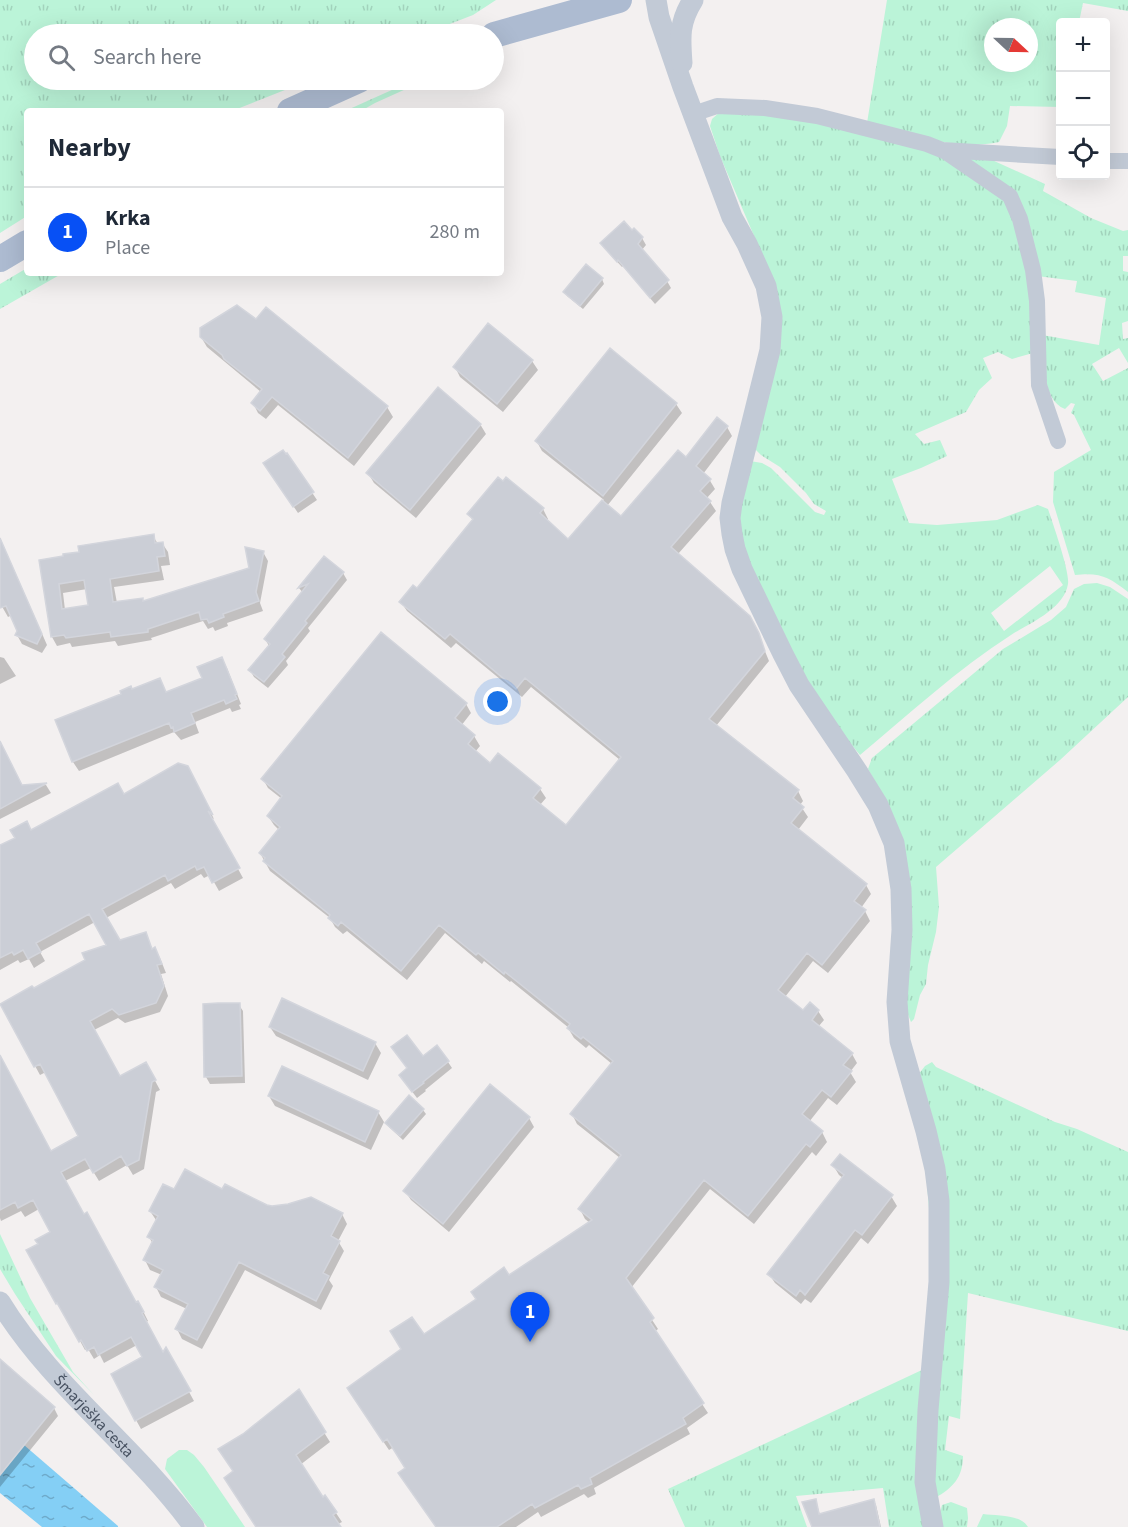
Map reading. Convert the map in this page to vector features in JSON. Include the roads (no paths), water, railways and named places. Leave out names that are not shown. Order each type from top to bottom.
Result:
[{"type":"main road","points":[[504,32],[619,0]]},
{"type":"main road","points":[[297,108],[337,90]]},
{"type":"main road","points":[[0,259],[24,245]]},
{"type":"street","points":[[656,0],[659,17],[683,87],[732,217],[766,286],[772,317],[770,350],[732,503],[732,534],[735,549],[742,569],[788,665],[878,805],[894,843],[901,889],[902,930],[897,1002],[900,1041],[926,1131],[935,1169],[939,1201],[939,1282],[928,1410],[925,1482],[933,1527]]},
{"type":"street","points":[[683,87],[680,38],[682,21],[693,0]]},
{"type":"street","points":[[693,114],[717,106],[765,108],[816,116],[927,144],[942,150],[1010,196],[1020,219],[1033,270],[1037,301],[1039,385],[1058,441]]},
{"type":"street","points":[[942,150],[1056,158]]},
{"type":"street","points":[[1110,160],[1128,161]]},
{"type":"street","name":"Šmarješka cesta","points":[[0,1302],[32,1349],[158,1482],[194,1527]]},
{"type":"water","points":[[24,1445],[118,1527],[42,1527],[0,1493],[0,1475]]},
{"type":"place","name":"Krka","points":[[530,1342]]}]
